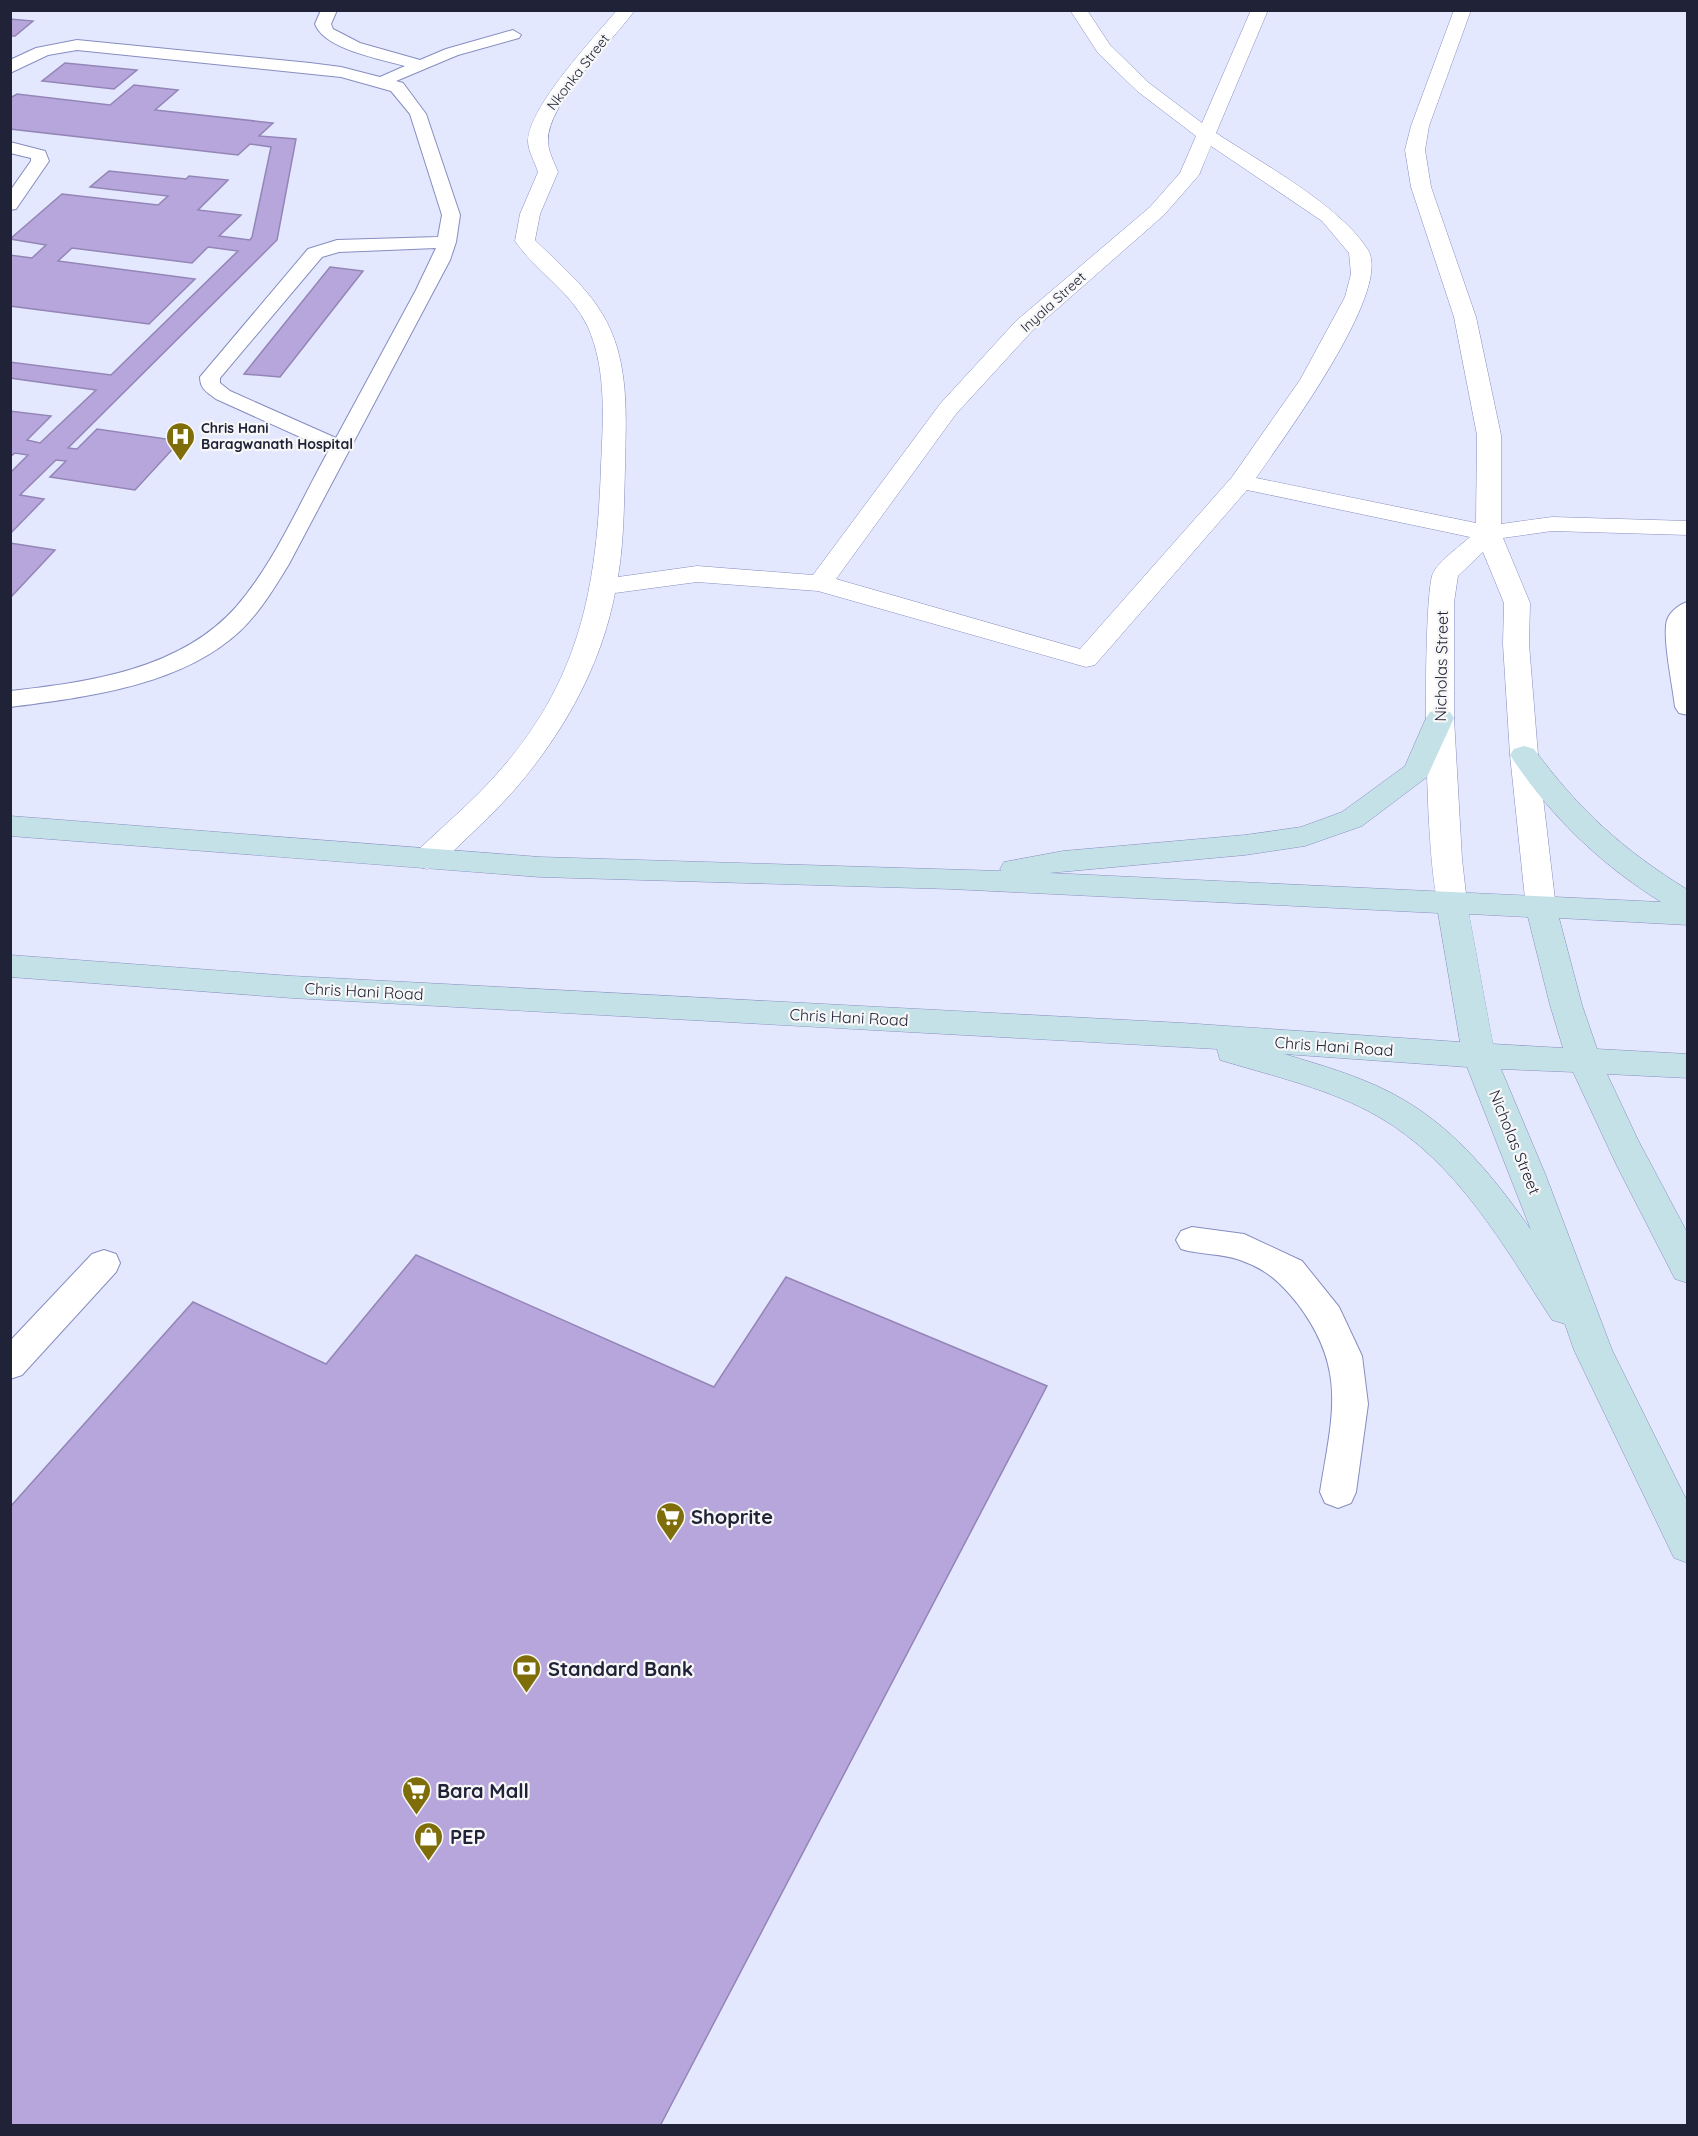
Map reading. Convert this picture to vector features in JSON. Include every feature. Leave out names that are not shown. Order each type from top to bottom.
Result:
[{"type":"main road","points":[[951,879],[1063,861],[1235,846],[1305,836],[1352,819],[1417,771],[1440,718]]},
{"type":"main road","points":[[1524,755],[1549,790],[1604,846],[1626,865],[1688,904]]},
{"type":"main road","points":[[10,826],[540,867],[951,879],[1688,914]]},
{"type":"main road","name":"Nicholas Street","points":[[1452,903],[1479,1055],[1529,1176],[1593,1350],[1688,1545]]},
{"type":"main road","points":[[1541,908],[1562,994],[1585,1060],[1627,1154],[1688,1269]]},
{"type":"main road","name":"Chris Hani Road","points":[[10,966],[292,987],[1183,1035],[1479,1055],[1688,1066]]},
{"type":"main road","points":[[1183,1035],[1332,1083],[1391,1108],[1424,1132],[1450,1154],[1500,1213],[1593,1350]]},
{"type":"street","name":"Nkonka Street","points":[[604,587],[612,506],[615,419],[611,365],[600,329],[589,309],[569,284],[540,259],[525,241],[530,214],[548,172],[538,140],[540,126],[549,107],[627,10]]},
{"type":"street","points":[[428,859],[506,782],[552,721],[589,644],[604,587],[697,574],[820,583],[1086,659],[1240,482],[1311,380],[1356,297],[1362,274],[1359,252],[1329,218],[1205,134],[1143,87],[1104,49],[1078,10]]},
{"type":"street","name":"Inyala Street","points":[[820,583],[948,409],[1024,326],[1157,211],[1189,175],[1260,10]]},
{"type":"street","points":[[1462,10],[1419,126],[1415,150],[1420,187],[1441,242],[1465,317],[1489,435],[1488,533],[1517,603],[1516,644],[1524,755],[1541,908]]},
{"type":"street","points":[[1240,482],[1488,533],[1552,525],[1688,528]]},
{"type":"street","name":"Nicholas Street","points":[[1452,903],[1447,859],[1440,718],[1441,602],[1445,574],[1488,533]]},
{"type":"lane","points":[[329,10],[323,24],[326,32],[354,46],[420,65]]},
{"type":"lane","points":[[381,82],[452,52],[513,35]]},
{"type":"lane","points":[[10,68],[48,49],[77,45],[310,68],[397,87],[418,114],[451,215],[447,242],[441,260],[383,373],[266,583],[231,626],[199,649],[164,666],[111,683],[56,694],[10,699]]},
{"type":"lane","points":[[10,147],[30,151],[39,155],[40,160],[10,205]]},
{"type":"lane","points":[[341,448],[223,395],[210,385],[210,377],[315,253],[337,246],[447,242]]},
{"type":"lane","points":[[1688,609],[1679,620],[1679,638],[1688,707]]},
{"type":"lane","points":[[1192,1240],[1244,1247],[1290,1270],[1327,1317],[1345,1356],[1351,1404],[1338,1492]]},
{"type":"lane","points":[[10,1365],[104,1263]]},
{"type":"building","points":[[10,19],[33,21],[15,36],[10,36]]},
{"type":"building","points":[[65,63],[137,70],[114,89],[42,81]]},
{"type":"building","points":[[134,85],[178,90],[155,110],[273,123],[259,136],[296,139],[277,240],[68,448],[77,449],[97,429],[180,441],[135,490],[50,477],[66,461],[56,460],[20,495],[44,499],[10,534],[10,473],[28,455],[15,453],[10,457],[10,411],[51,416],[27,440],[40,443],[96,390],[10,378],[10,362],[111,375],[238,251],[208,247],[192,263],[72,248],[58,261],[195,279],[149,324],[10,306],[10,255],[32,258],[46,245],[10,239],[62,194],[158,205],[168,196],[90,187],[109,171],[186,179],[189,176],[228,180],[198,210],[241,215],[219,236],[250,240],[252,237],[271,147],[250,144],[238,155],[10,129],[10,98],[17,94],[110,105]]},
{"type":"building","points":[[330,267],[363,271],[280,377],[244,374]]},
{"type":"building","points":[[10,543],[55,550],[10,598]]},
{"type":"building","name":"Bara Mall","points":[[416,1255],[714,1387],[786,1277],[1047,1386],[660,2126],[10,2126],[10,1507],[193,1302],[326,1364]]},
{"type":"place","name":"Chris Hani Baragwanath Hospital","points":[[180,462]]},
{"type":"place","name":"Shoprite","points":[[670,1542]]},
{"type":"place","name":"Standard Bank","points":[[527,1694]]},
{"type":"place","name":"Bara Mall","points":[[416,1816]]},
{"type":"place","name":"PEP","points":[[429,1862]]}]
